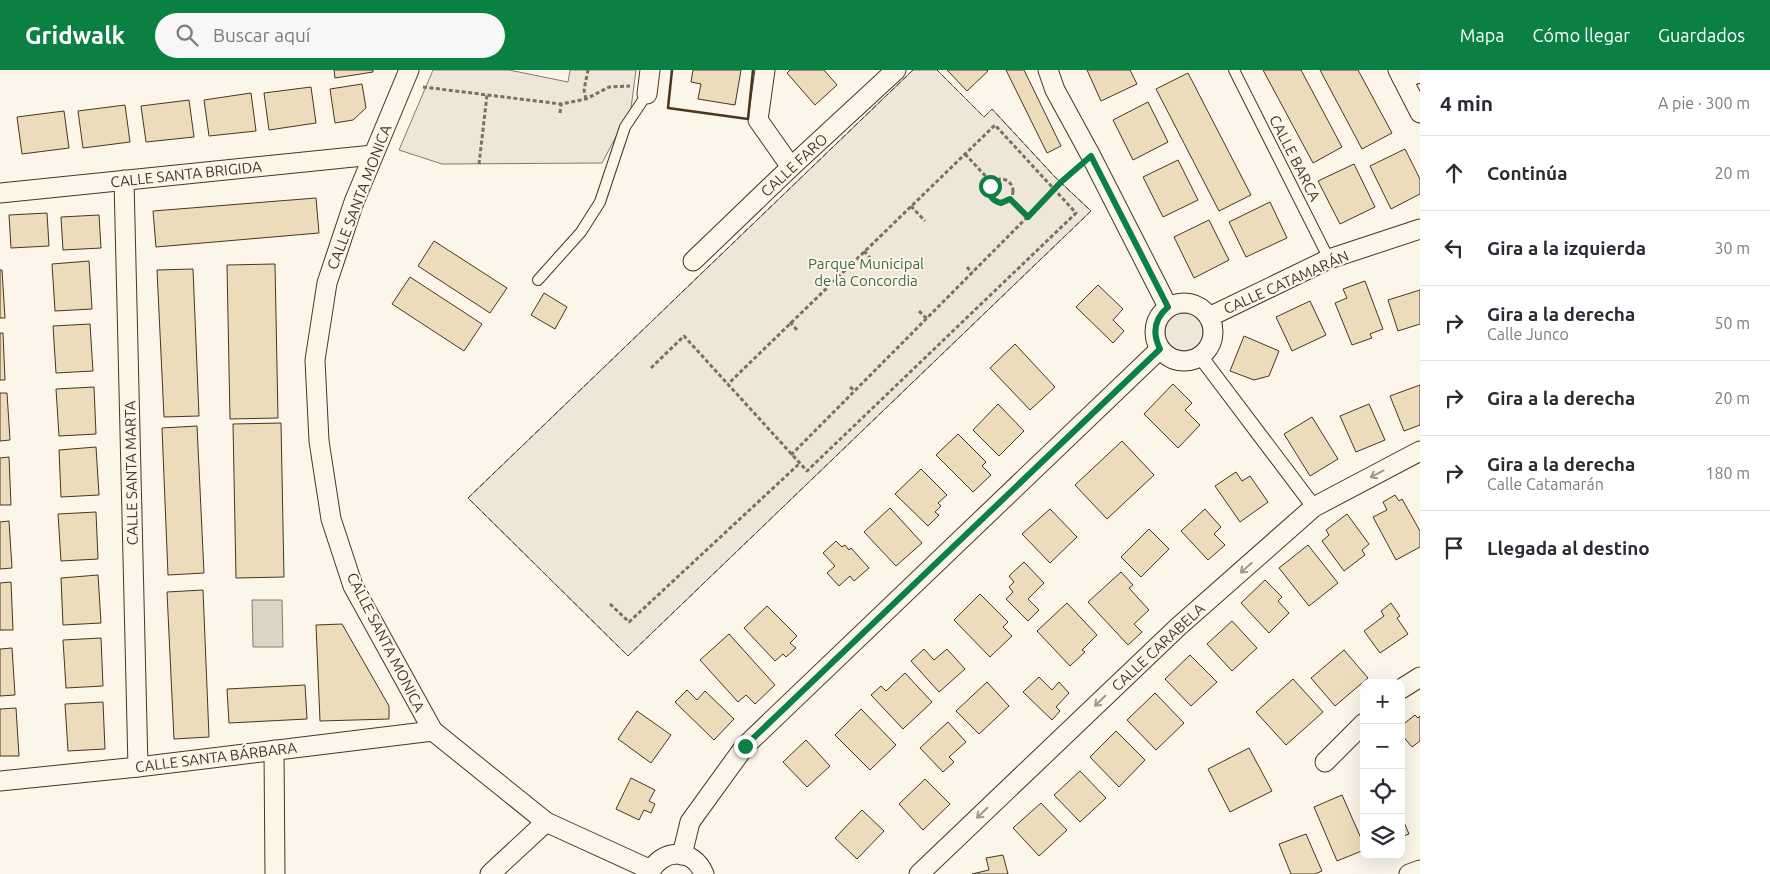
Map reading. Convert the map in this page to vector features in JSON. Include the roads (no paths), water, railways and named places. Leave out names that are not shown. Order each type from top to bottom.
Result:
[{"type":"street","points":[[765,70],[758,120],[792,167]]},
{"type":"street","name":"CALLE FARO","points":[[693,261],[896,70]]},
{"type":"street","points":[[1048,70],[1054,90],[1091,156],[1168,307]]},
{"type":"street","points":[[1406,74],[1420,113]]},
{"type":"street","name":"CALLE SANTA MONICA","points":[[406,77],[354,202],[327,283],[315,360],[318,441],[331,519],[353,586],[433,731],[546,822],[650,872]]},
{"type":"street","name":"CALLE SANTA BRIGIDA","points":[[0,193],[373,155]]},
{"type":"street","name":"CALLE SANTA MARTA","points":[[124,180],[138,767]]},
{"type":"street","name":"CALLE CATAMARÁN","points":[[1209,317],[1329,259],[1420,228]]},
{"type":"street","points":[[1186,303],[1195,305],[1209,317],[1213,334],[1207,350],[1200,356],[1183,361],[1167,356],[1160,349],[1156,341],[1156,322],[1161,313],[1168,307],[1186,303]]},
{"type":"street","points":[[682,855],[690,822],[745,746],[1160,349]]},
{"type":"street","points":[[1200,356],[1314,507]]},
{"type":"street","name":"CALLE CARABELA","points":[[918,874],[1178,627],[1314,507],[1420,451]]},
{"type":"street","points":[[1405,686],[1420,677]]},
{"type":"street","points":[[1325,762],[1363,724]]},
{"type":"street","name":"CALLE SANTA BÁRBARA","points":[[0,781],[138,767],[433,731]]},
{"type":"street","points":[[274,750],[276,874]]},
{"type":"street","points":[[490,874],[546,822]]},
{"type":"street","points":[[650,872],[660,859],[668,855],[682,855],[695,860],[704,874]]},
{"type":"street","points":[[1409,874],[1420,870]]},
{"type":"lane","name":"CALLE BARCA","points":[[1234,70],[1329,259]]},
{"type":"lane","points":[[538,280],[581,232],[600,202],[625,127],[648,83]]},
{"type":"park label","name":"Parque Municipal de la Concordia","points":[[866,272]]}]
